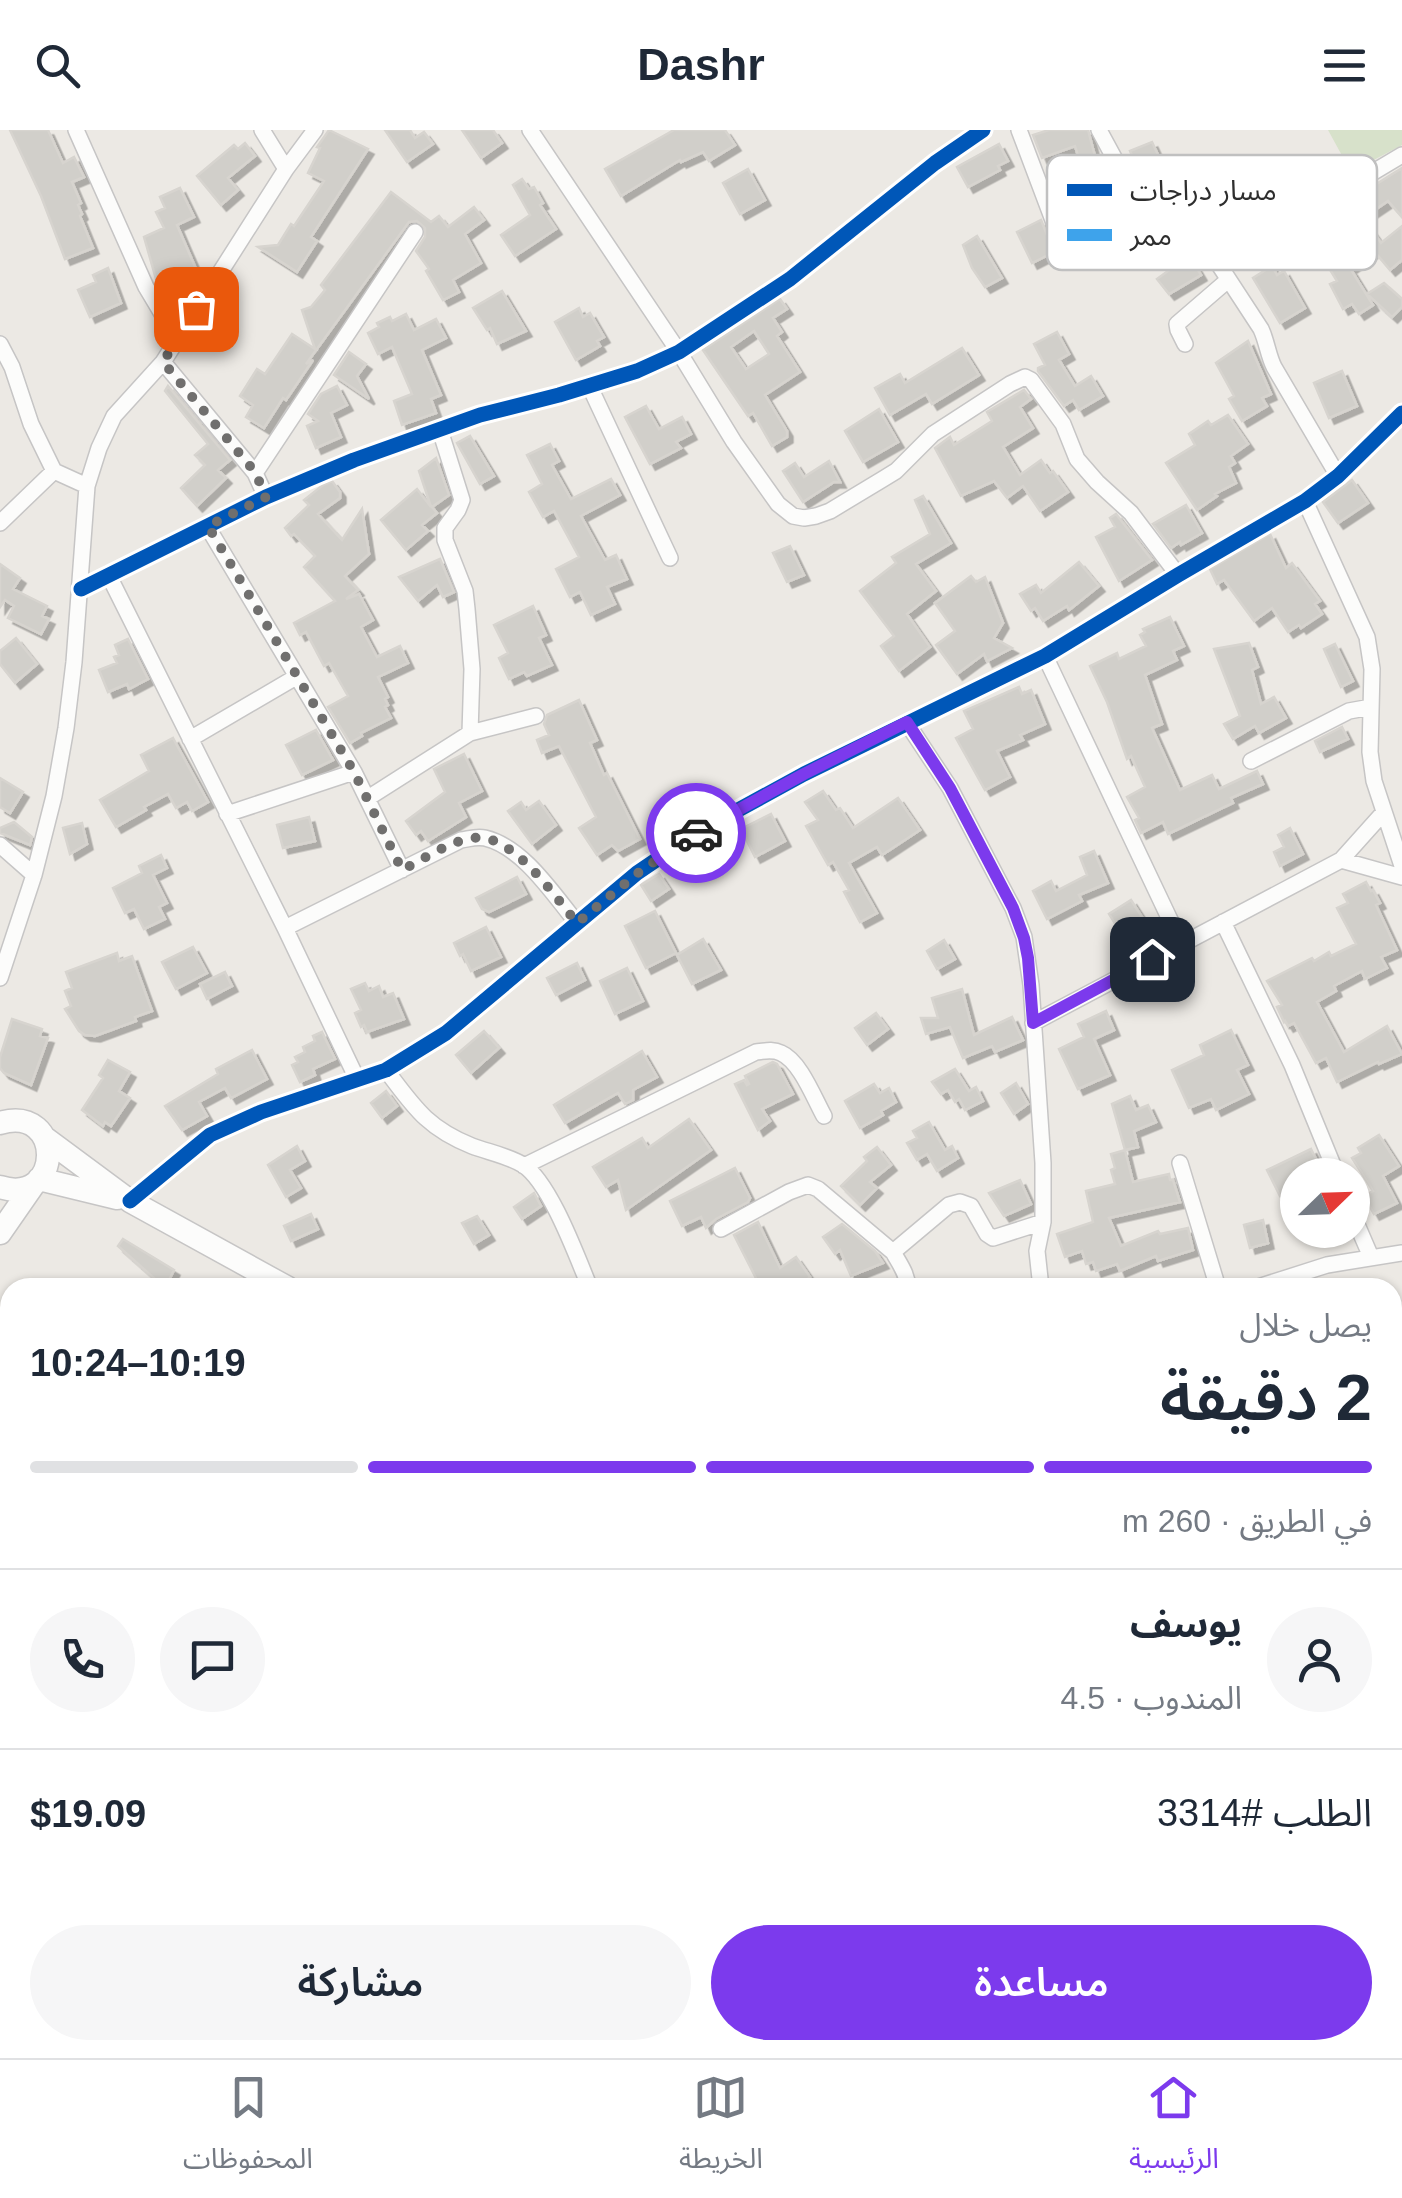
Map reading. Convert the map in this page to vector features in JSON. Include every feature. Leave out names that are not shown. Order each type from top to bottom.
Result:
[{"type":"main road","points":[[1,1121],[27,1122],[130,1201],[270,1278]]},
{"type":"main road","points":[[0,1233],[46,1170],[45,1138]]},
{"type":"main road","points":[[0,1187],[15,1190],[37,1182],[130,1201]]},
{"type":"street","points":[[76,130],[146,287],[177,339]]},
{"type":"street","points":[[262,130],[286,169]]},
{"type":"street","points":[[0,978],[34,875],[54,796],[66,728],[81,589],[87,486],[100,448],[114,416],[163,362],[315,130]]},
{"type":"street","points":[[530,130],[679,352],[734,442],[778,504],[793,516],[804,518],[830,510],[883,479],[933,434],[1025,378],[1031,380],[1063,424],[1078,459],[1131,513],[1178,574]]},
{"type":"street","points":[[81,589],[266,497],[354,460],[509,406],[637,371],[679,352],[801,272],[934,164],[983,130]]},
{"type":"street","points":[[1019,130],[1047,204]]},
{"type":"street","points":[[1099,130],[1112,155]]},
{"type":"street","points":[[1377,169],[1402,154]]},
{"type":"street","points":[[255,472],[415,232]]},
{"type":"street","points":[[1222,270],[1261,329],[1274,367],[1338,476]]},
{"type":"street","points":[[1185,344],[1178,330],[1181,318],[1228,280]]},
{"type":"street","points":[[0,344],[31,424],[54,470],[87,486]]},
{"type":"street","points":[[163,362],[255,472],[266,497]]},
{"type":"street","points":[[589,385],[670,558]]},
{"type":"street","points":[[130,1201],[210,1135],[261,1112],[386,1070],[446,1033],[638,873],[696,833],[804,774],[1046,656],[1178,574],[1305,502],[1338,476],[1402,413]]},
{"type":"street","points":[[440,430],[462,500],[445,528],[445,540],[465,592],[472,670],[470,734]]},
{"type":"street","points":[[0,523],[54,470]]},
{"type":"street","points":[[1305,502],[1367,637],[1372,669],[1370,752],[1374,781],[1402,866]]},
{"type":"street","points":[[208,526],[354,772],[402,870]]},
{"type":"street","points":[[108,574],[358,1081]]},
{"type":"street","points":[[1046,656],[1181,943]]},
{"type":"street","points":[[190,739],[296,677]]},
{"type":"street","points":[[1251,761],[1349,711],[1371,707]]},
{"type":"street","points":[[368,798],[470,734],[536,716]]},
{"type":"street","points":[[907,722],[950,788],[1013,908],[1024,938],[1043,1163],[1043,1222],[1037,1250],[1040,1278]]},
{"type":"street","points":[[227,814],[354,772]]},
{"type":"street","points":[[1033,1023],[1342,860],[1384,812]]},
{"type":"street","points":[[285,928],[461,840],[478,837],[526,860],[577,923]]},
{"type":"street","points":[[0,845],[34,875]]},
{"type":"street","points":[[1342,860],[1402,877]]},
{"type":"street","points":[[1223,922],[1292,1065],[1329,1158]]},
{"type":"street","points":[[524,1166],[756,1052],[780,1052],[798,1069],[824,1116]]},
{"type":"street","points":[[386,1070],[433,1126],[524,1166],[554,1206],[586,1278]]},
{"type":"street","points":[[1180,1163],[1215,1278]]},
{"type":"street","points":[[721,1230],[808,1185],[818,1189],[893,1252],[906,1278]]},
{"type":"street","points":[[893,1252],[949,1205],[960,1202],[971,1206],[993,1238],[1043,1222]]},
{"type":"street","points":[[1367,1248],[1371,1257]]},
{"type":"street","points":[[1286,1278],[1327,1265],[1402,1253]]},
{"type":"green space","points":[[1328,130],[1402,130],[1402,145],[1377,158],[1377,155],[1342,155]]},
{"type":"building","points":[[10,130],[48,130],[63,163],[74,157],[84,177],[72,182],[93,248],[65,259]]},
{"type":"building","points":[[329,130],[368,149],[311,237],[317,241],[297,272],[258,247],[278,245],[324,181],[308,173],[320,148],[317,147]]},
{"type":"building","points":[[385,130],[410,130],[415,138],[424,132],[433,144],[407,162]]},
{"type":"building","points":[[462,130],[493,130],[502,143],[481,158]]},
{"type":"building","points":[[674,130],[725,130],[735,145],[709,161],[703,152],[680,160],[621,196],[605,169]]},
{"type":"building","points":[[1049,130],[1088,130],[1095,155],[1078,155],[1075,146],[1042,158],[1033,135]]},
{"type":"building","points":[[1152,142],[1158,155],[1132,155],[1130,151]]},
{"type":"building","points":[[245,143],[255,156],[228,178],[238,190],[221,205],[197,176],[234,145],[238,149]]},
{"type":"building","points":[[999,144],[1008,161],[998,166],[1000,170],[968,187],[957,167]]},
{"type":"building","points":[[1402,168],[1402,217],[1388,201],[1377,208],[1377,184]]},
{"type":"building","points":[[748,169],[765,200],[740,214],[723,183]]},
{"type":"building","points":[[522,179],[529,189],[534,187],[543,203],[540,205],[556,229],[515,256],[501,235],[530,215],[513,185]]},
{"type":"building","points":[[180,188],[194,217],[177,225],[196,269],[156,279],[144,237],[164,228],[156,212],[165,208],[160,197]]},
{"type":"building","points":[[391,192],[431,222],[439,216],[448,227],[474,207],[484,220],[465,234],[481,263],[453,280],[459,292],[443,300],[416,251],[425,237],[425,228],[417,221],[409,222],[264,428],[246,417],[253,405],[240,396],[257,369],[265,374],[292,334],[315,349],[302,310],[311,307],[325,290],[321,285]]},
{"type":"building","points":[[1041,220],[1047,235],[1047,256],[1032,263],[1017,232]]},
{"type":"building","points":[[1402,226],[1402,260],[1390,270],[1377,255],[1377,237],[1381,243]]},
{"type":"building","points":[[977,236],[1002,278],[985,287],[963,245]]},
{"type":"building","points":[[108,268],[121,303],[90,317],[78,290],[96,282],[93,275]]},
{"type":"building","points":[[1169,270],[1198,270],[1201,275],[1169,294],[1157,279]]},
{"type":"building","points":[[1266,270],[1274,270],[1277,275],[1284,271],[1305,308],[1280,323],[1253,278]]},
{"type":"building","points":[[1330,270],[1351,270],[1373,305],[1359,314],[1352,304],[1343,309],[1330,284],[1337,281]]},
{"type":"building","points":[[1384,283],[1402,299],[1402,307],[1392,317],[1367,294]]},
{"type":"building","points":[[502,291],[526,331],[497,344],[490,328],[487,330],[473,308]]},
{"type":"building","points":[[780,299],[787,309],[773,318],[782,332],[777,336],[800,372],[765,395],[787,437],[772,446],[753,413],[748,416],[703,350]],"holes":[[[754,331],[769,354],[746,369],[731,347]]]},
{"type":"building","points":[[579,308],[583,317],[590,313],[604,337],[597,341],[600,346],[576,360],[555,322]]},
{"type":"building","points":[[406,314],[414,330],[436,319],[446,338],[422,350],[441,395],[431,399],[436,413],[402,425],[394,401],[412,394],[392,347],[378,354],[368,333],[379,327],[377,323]]},
{"type":"building","points":[[1057,332],[1069,354],[1059,360],[1075,386],[1091,376],[1103,396],[1079,410],[1073,400],[1064,406],[1038,371],[1045,365],[1034,344]]},
{"type":"building","points":[[1248,341],[1271,394],[1262,398],[1267,406],[1242,421],[1216,363]]},
{"type":"building","points":[[962,348],[979,375],[932,404],[926,394],[890,415],[875,388],[900,374],[905,383]]},
{"type":"building","points":[[349,352],[366,364],[357,376],[369,399],[334,375]]},
{"type":"building","points":[[1342,371],[1357,406],[1329,418],[1314,383]]},
{"type":"building","points":[[168,386],[230,460],[218,470],[226,478],[197,506],[181,488],[205,465],[195,455],[208,444],[165,391]]},
{"type":"building","points":[[337,386],[347,405],[331,413],[341,437],[316,448],[307,426],[318,421],[308,414],[321,394]]},
{"type":"building","points":[[1024,390],[1031,399],[1020,407],[1033,428],[1003,447],[1020,475],[1041,460],[1068,492],[1040,511],[1023,486],[1007,498],[994,481],[961,496],[935,448],[950,437],[954,445],[992,421],[987,412]]},
{"type":"building","points":[[646,406],[659,429],[682,417],[691,434],[676,442],[681,448],[650,464],[625,417]]},
{"type":"building","points":[[879,409],[898,442],[863,462],[845,431]]},
{"type":"building","points":[[1228,415],[1248,444],[1231,456],[1235,463],[1229,467],[1236,483],[1197,510],[1166,463],[1195,445],[1189,434],[1208,421],[1211,425]]},
{"type":"building","points":[[470,436],[494,476],[480,484],[457,443]]},
{"type":"building","points":[[550,444],[559,461],[552,465],[571,499],[611,479],[620,495],[581,516],[605,560],[616,555],[627,579],[607,587],[615,604],[591,615],[580,592],[570,597],[556,569],[579,557],[554,511],[543,517],[529,492],[542,484],[527,455]]},
{"type":"building","points":[[436,458],[449,495],[432,507],[437,513],[422,525],[428,531],[406,550],[381,520],[417,489],[431,507],[419,471]]},
{"type":"building","points":[[829,461],[840,482],[803,502],[783,471],[795,463],[804,477]]},
{"type":"building","points":[[1352,480],[1368,503],[1338,523],[1323,502]]},
{"type":"building","points":[[332,481],[340,498],[318,514],[342,540],[362,509],[369,554],[345,576],[358,590],[346,599],[359,594],[373,620],[361,627],[377,657],[400,646],[408,663],[378,677],[388,697],[385,707],[391,718],[350,743],[328,707],[348,696],[329,663],[324,666],[306,632],[300,635],[294,623],[335,601],[304,567],[315,556],[285,528],[309,505],[304,500]]},
{"type":"building","points":[[923,496],[951,543],[916,564],[936,591],[907,614],[930,647],[899,671],[881,646],[894,636],[860,591],[896,563],[892,557],[930,534],[915,500]]},
{"type":"building","points":[[1186,505],[1202,533],[1171,548],[1153,524]]},
{"type":"building","points":[[1116,514],[1152,560],[1119,581],[1096,537],[1115,527],[1110,518]]},
{"type":"building","points":[[1270,534],[1286,568],[1292,563],[1320,601],[1315,604],[1322,614],[1288,632],[1272,608],[1254,621],[1224,580],[1217,584],[1210,569]]},
{"type":"building","points":[[790,546],[804,575],[787,582],[773,553]]},
{"type":"building","points":[[440,559],[454,592],[443,597],[437,585],[418,601],[399,577]]},
{"type":"building","points":[[1079,562],[1099,586],[1069,610],[1067,606],[1043,621],[1020,594],[1036,585],[1041,593]]},
{"type":"building","points":[[0,564],[20,578],[13,589],[47,606],[42,616],[49,619],[41,634],[8,618],[14,606],[5,600],[0,607]]},
{"type":"building","points":[[971,576],[976,582],[985,577],[1003,623],[994,638],[1012,648],[987,661],[984,654],[957,674],[936,645],[955,631],[935,603]]},
{"type":"building","points":[[533,606],[546,635],[539,638],[552,665],[509,679],[499,658],[508,653],[494,625]]},
{"type":"building","points":[[1170,617],[1184,646],[1173,651],[1177,660],[1145,675],[1162,724],[1152,728],[1180,790],[1212,775],[1219,789],[1257,771],[1263,784],[1168,834],[1163,822],[1141,833],[1135,820],[1139,818],[1127,797],[1145,787],[1131,756],[1127,759],[1090,666],[1117,653],[1119,659],[1146,646],[1140,635],[1145,632],[1143,629]]},
{"type":"building","points":[[16,638],[37,664],[15,683],[0,664],[0,651]]},
{"type":"building","points":[[128,639],[148,679],[129,689],[127,684],[108,692],[99,670],[117,663],[115,645]]},
{"type":"building","points":[[1249,643],[1258,667],[1252,670],[1261,704],[1274,697],[1286,718],[1259,733],[1255,726],[1233,739],[1224,724],[1240,716],[1214,649]]},
{"type":"building","points":[[1335,644],[1353,681],[1341,687],[1324,649]]},
{"type":"building","points":[[1019,687],[1022,694],[1031,690],[1045,724],[1020,735],[1023,740],[997,751],[1010,777],[985,790],[956,738],[973,729],[964,711]]},
{"type":"building","points":[[579,700],[597,740],[590,743],[604,775],[607,773],[640,839],[618,851],[612,845],[597,855],[579,828],[596,817],[559,746],[542,753],[537,740],[549,735],[544,724],[547,715]]},
{"type":"building","points":[[1342,727],[1348,739],[1320,752],[1315,741]]},
{"type":"building","points":[[316,730],[333,760],[302,775],[286,745]]},
{"type":"building","points":[[173,738],[208,802],[192,811],[187,802],[176,808],[168,794],[116,827],[100,800],[149,771],[141,755]]},
{"type":"building","points":[[464,754],[482,791],[459,803],[466,817],[428,841],[421,831],[416,835],[406,821],[445,792],[434,769]]},
{"type":"building","points":[[0,778],[23,792],[10,813],[0,807]]},
{"type":"building","points":[[823,791],[853,828],[898,798],[920,830],[882,855],[877,847],[849,863],[877,913],[860,922],[844,892],[849,890],[833,862],[828,865],[806,826],[818,820],[805,802]]},
{"type":"building","points":[[539,801],[556,825],[532,844],[508,811],[521,802],[526,810]]},
{"type":"building","points":[[771,814],[785,841],[755,857],[741,829]]},
{"type":"building","points":[[309,817],[315,841],[283,848],[277,825]]},
{"type":"building","points":[[14,822],[32,837],[30,845],[0,833],[0,828]]},
{"type":"building","points":[[82,823],[87,844],[70,854],[63,828]]},
{"type":"building","points":[[1290,828],[1303,854],[1280,866],[1274,852],[1284,847],[1278,835]]},
{"type":"building","points":[[1094,851],[1108,883],[1079,895],[1082,901],[1047,919],[1033,891],[1051,881],[1056,891],[1087,875],[1080,857]]},
{"type":"building","points":[[161,855],[167,868],[153,875],[167,903],[159,907],[165,919],[144,929],[134,909],[125,913],[113,888],[142,873],[139,866]]},
{"type":"building","points":[[659,874],[669,889],[651,901],[641,885]]},
{"type":"building","points":[[517,877],[526,894],[489,912],[482,909],[476,898]]},
{"type":"building","points":[[1366,882],[1380,903],[1376,905],[1397,950],[1381,957],[1387,968],[1365,979],[1362,971],[1334,986],[1336,991],[1317,1002],[1344,1052],[1387,1026],[1402,1054],[1337,1082],[1326,1058],[1316,1063],[1294,1023],[1288,1026],[1284,1022],[1277,1007],[1282,1005],[1267,981],[1312,958],[1314,961],[1329,952],[1331,956],[1356,944],[1337,908],[1348,903],[1343,894]]},
{"type":"building","points":[[1131,900],[1151,931],[1138,939],[1133,932],[1124,938],[1109,914]]},
{"type":"building","points":[[655,911],[676,953],[646,968],[625,926]]},
{"type":"building","points":[[486,927],[501,957],[471,971],[454,943]]},
{"type":"building","points":[[703,939],[721,970],[692,984],[677,955]]},
{"type":"building","points":[[944,940],[955,959],[937,969],[927,951]]},
{"type":"building","points":[[193,947],[207,973],[176,989],[162,962]]},
{"type":"building","points":[[117,953],[119,961],[132,956],[152,1011],[95,1036],[85,1035],[65,1009],[71,1006],[65,991],[72,988],[66,972]]},
{"type":"building","points":[[577,963],[585,980],[556,995],[547,978]]},
{"type":"building","points":[[627,968],[643,1001],[615,1014],[600,981]]},
{"type":"building","points":[[225,972],[232,986],[207,999],[200,984]]},
{"type":"building","points":[[365,983],[369,991],[379,986],[383,997],[393,993],[404,1019],[367,1032],[364,1025],[361,1027],[355,1013],[361,1010],[351,989]]},
{"type":"building","points":[[962,989],[974,1035],[1012,1017],[1023,1040],[995,1052],[992,1046],[963,1058],[950,1027],[926,1034],[921,1018],[938,1018],[932,998]]},
{"type":"building","points":[[1106,1011],[1114,1030],[1094,1039],[1110,1075],[1078,1089],[1059,1049],[1084,1037],[1078,1024]]},
{"type":"building","points":[[876,1013],[888,1029],[867,1045],[855,1028]]},
{"type":"building","points":[[12,1019],[42,1029],[40,1036],[48,1038],[31,1085],[0,1068]]},
{"type":"building","points":[[1231,1030],[1248,1065],[1237,1070],[1249,1094],[1216,1110],[1211,1099],[1189,1108],[1172,1070],[1204,1055],[1200,1045]]},
{"type":"building","points":[[484,1031],[499,1048],[471,1073],[456,1055]]},
{"type":"building","points":[[322,1032],[335,1059],[313,1069],[315,1075],[300,1082],[292,1065],[298,1062],[295,1057],[315,1041],[313,1036]]},
{"type":"building","points":[[252,1050],[267,1079],[231,1098],[225,1088],[199,1102],[207,1116],[182,1130],[165,1106],[218,1074],[216,1069]]},
{"type":"building","points":[[642,1051],[657,1077],[633,1090],[633,1100],[625,1104],[618,1093],[565,1123],[554,1105]]},
{"type":"building","points":[[108,1060],[130,1072],[119,1091],[130,1098],[111,1126],[105,1122],[103,1126],[82,1110],[103,1078],[99,1075]]},
{"type":"building","points":[[773,1062],[793,1094],[762,1109],[770,1121],[758,1130],[735,1084],[744,1080],[749,1084],[745,1076]]},
{"type":"building","points":[[955,1069],[969,1091],[976,1087],[983,1101],[965,1110],[948,1090],[941,1094],[932,1082]]},
{"type":"building","points":[[1016,1083],[1028,1104],[1014,1114],[1001,1093]]},
{"type":"building","points":[[874,1084],[880,1093],[889,1088],[896,1102],[860,1128],[845,1101]]},
{"type":"building","points":[[386,1091],[397,1106],[382,1118],[371,1103]]},
{"type":"building","points":[[1130,1096],[1136,1110],[1148,1105],[1156,1122],[1134,1131],[1138,1147],[1125,1150],[1112,1104]]},
{"type":"building","points":[[689,1119],[711,1150],[626,1210],[618,1180],[606,1187],[593,1167],[642,1138],[648,1148]]},
{"type":"building","points":[[929,1122],[945,1150],[952,1146],[958,1158],[937,1171],[927,1154],[917,1160],[907,1143],[917,1138],[913,1131]]},
{"type":"building","points":[[1379,1135],[1399,1166],[1383,1176],[1397,1203],[1374,1214],[1370,1207],[1370,1158],[1352,1158],[1361,1153],[1358,1148]]},
{"type":"building","points":[[297,1146],[305,1161],[290,1170],[301,1188],[286,1197],[268,1165]]},
{"type":"building","points":[[877,1147],[891,1165],[870,1182],[877,1188],[860,1205],[841,1186]]},
{"type":"building","points":[[1311,1149],[1316,1158],[1292,1158]]},
{"type":"building","points":[[1125,1150],[1133,1182],[1169,1174],[1180,1202],[1109,1218],[1121,1246],[1158,1231],[1160,1234],[1188,1228],[1193,1250],[1158,1261],[1156,1256],[1120,1271],[1117,1264],[1096,1271],[1093,1262],[1086,1264],[1082,1251],[1065,1257],[1057,1234],[1093,1222],[1086,1191],[1115,1184],[1111,1154]]},
{"type":"building","points":[[1280,1164],[1280,1196],[1267,1170]]},
{"type":"building","points":[[735,1168],[750,1198],[748,1202],[706,1228],[701,1217],[682,1226],[670,1201]]},
{"type":"building","points":[[1020,1180],[1031,1204],[1004,1216],[989,1193]]},
{"type":"building","points":[[534,1193],[541,1206],[522,1219],[514,1207]]},
{"type":"building","points":[[311,1214],[318,1229],[291,1241],[284,1226]]},
{"type":"building","points":[[477,1216],[489,1235],[474,1244],[462,1223]]},
{"type":"building","points":[[1263,1220],[1268,1243],[1250,1248],[1244,1225]]},
{"type":"building","points":[[758,1222],[780,1268],[796,1257],[810,1277],[756,1278],[734,1235]]},
{"type":"building","points":[[842,1224],[875,1251],[883,1263],[851,1276],[840,1250],[835,1254],[823,1237]]},
{"type":"building","points":[[123,1239],[174,1270],[170,1278],[154,1278],[118,1246]]},
{"type":"cycle path","points":[[81,589],[266,497],[354,460],[480,415],[637,371],[679,352],[790,279],[935,163],[983,130]]},
{"type":"cycle path","points":[[130,1201],[210,1135],[261,1112],[386,1070],[446,1033],[637,873],[696,833],[804,774],[1045,656],[1305,501],[1338,476],[1402,413]]},
{"type":"way so far","points":[[196,309],[163,362],[255,472],[266,497],[208,526],[354,772],[402,870],[461,840],[489,839],[526,860],[577,923],[638,873],[696,833]]},
{"type":"route","points":[[696,833],[907,722],[950,788],[1013,908],[1028,958],[1033,1023],[1152,959]]}]
